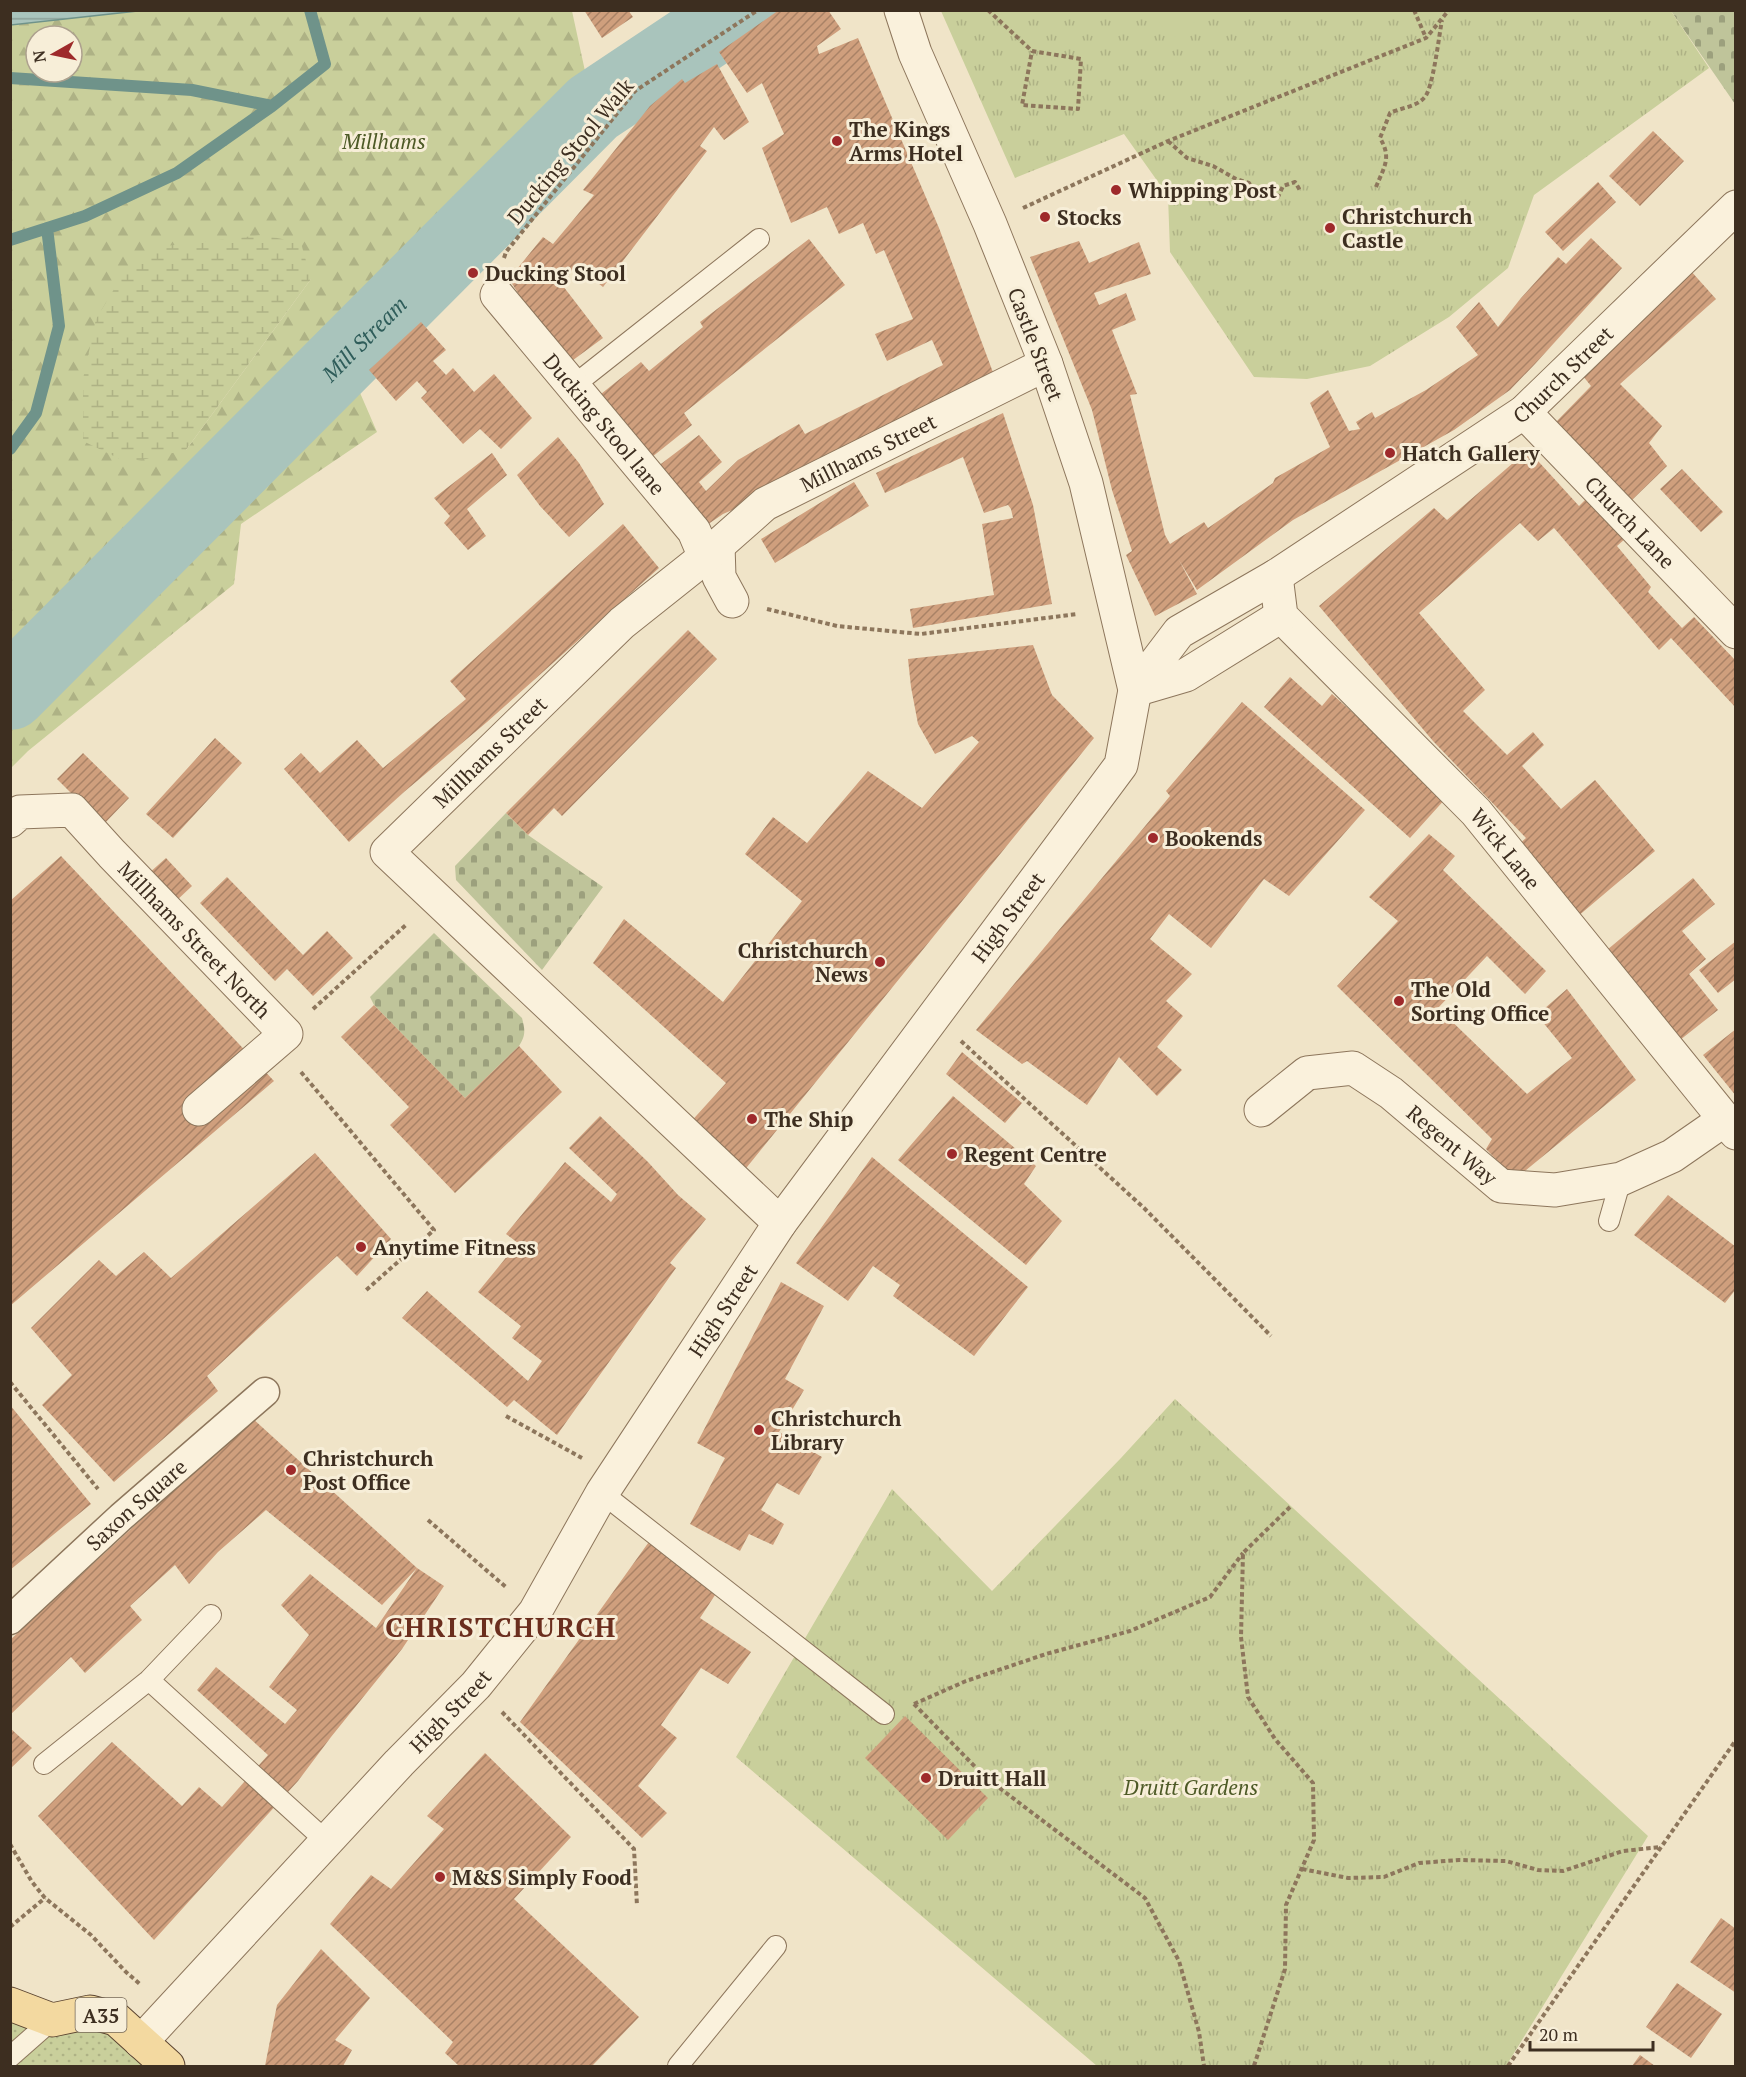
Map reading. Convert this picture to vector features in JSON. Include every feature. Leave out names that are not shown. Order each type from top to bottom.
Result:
[{"type":"main road","name":"A35","points":[[10,2004],[52,2020],[90,2012],[116,2019],[168,2067]]},
{"type":"street","name":"Castle Street","points":[[901,10],[915,53],[990,224],[1046,364],[1086,483],[1134,690]]},
{"type":"street","name":"Church Street","points":[[1276,576],[1524,412],[1736,207]]},
{"type":"street","name":"Ducking Stool lane","points":[[497,295],[711,551]]},
{"type":"street","name":"Millhams Street","points":[[780,1223],[387,852],[622,623],[765,504],[1046,364]]},
{"type":"street","name":"Church Lane","points":[[1524,412],[1736,632]]},
{"type":"street","points":[[711,551],[719,577],[732,601]]},
{"type":"street","points":[[1134,690],[1186,675],[1281,616],[1276,576]]},
{"type":"street","name":"High Street","points":[[141,2042],[326,1841],[476,1685],[536,1612],[607,1484],[780,1223],[1121,765],[1134,690],[1179,632],[1276,576]]},
{"type":"street","name":"Wick Lane","points":[[1281,616],[1476,812],[1730,1126]]},
{"type":"street","name":"Millhams Street North","points":[[10,821],[20,812],[72,810],[281,1038],[199,1109]]},
{"type":"street","name":"Regent Way","points":[[1261,1110],[1307,1073],[1353,1068],[1390,1093],[1502,1186],[1555,1190],[1621,1179],[1730,1126]]},
{"type":"street","name":"Saxon Square","points":[[10,1620],[121,1517],[266,1392]]},
{"type":"lane","points":[[573,386],[759,238]]},
{"type":"lane","points":[[1609,1221],[1621,1179]]},
{"type":"lane","points":[[607,1484],[884,1714]]},
{"type":"lane","points":[[44,1764],[148,1680],[211,1615]]},
{"type":"lane","points":[[148,1680],[326,1841]]},
{"type":"lane","points":[[678,2067],[776,1946]]},
{"type":"lane","points":[[10,2057],[52,2020]]},
{"type":"path","name":"Ducking Stool Walk","points":[[497,295],[506,252],[635,91],[758,10]]},
{"type":"path","points":[[988,10],[1032,51],[1081,59],[1078,109],[1023,105],[1032,51]]},
{"type":"path","points":[[1414,10],[1426,38]]},
{"type":"path","points":[[990,224],[1168,141],[1426,38],[1449,10]]},
{"type":"path","points":[[1376,188],[1386,162],[1386,149],[1380,138],[1390,113],[1401,107],[1414,105],[1425,98],[1430,85],[1442,19]]},
{"type":"path","points":[[1168,141],[1187,159],[1213,166],[1236,179],[1249,183],[1255,194],[1266,200],[1278,197],[1283,186],[1296,182],[1301,192]]},
{"type":"path","points":[[732,601],[837,626],[921,634],[1117,609]]},
{"type":"path","points":[[364,1292],[434,1230],[281,1038],[436,898]]},
{"type":"path","points":[[934,1017],[1144,1208],[1271,1336]]},
{"type":"path","points":[[10,1382],[121,1517]]},
{"type":"path","points":[[507,1416],[607,1484]]},
{"type":"path","points":[[884,1714],[1000,1669],[1130,1631],[1210,1597],[1244,1553],[1290,1507]]},
{"type":"path","points":[[428,1520],[536,1612]]},
{"type":"path","points":[[1244,1553],[1241,1637],[1248,1697],[1275,1740],[1313,1783],[1314,1840],[1286,1905],[1285,1969],[1254,2067]]},
{"type":"path","points":[[476,1685],[634,1849],[637,1906]]},
{"type":"path","points":[[914,1704],[985,1777],[1145,1898],[1179,1960],[1199,2032],[1204,2067]]},
{"type":"path","points":[[1508,2067],[1736,1740]]},
{"type":"path","points":[[10,1844],[32,1882],[45,1898],[91,1935],[126,1972],[172,2010]]},
{"type":"path","points":[[1302,1869],[1348,1878],[1384,1877],[1419,1863],[1459,1860],[1506,1861],[1538,1869],[1563,1871],[1623,1851],[1661,1846]]},
{"type":"path","points":[[10,1927],[45,1898]]},
{"type":"green space","name":"Millhams","points":[[137,10],[572,11],[593,108],[351,372],[377,432],[241,524],[234,584],[28,751],[11,768],[11,25]],"holes":[[[311,279],[186,450],[96,319]]]},
{"type":"green space","points":[[941,11],[1671,11],[1709,68],[1534,195],[1508,268],[1449,317],[1370,366],[1307,379],[1254,377],[1170,252],[1168,196],[1124,134],[1015,178]]},
{"type":"green space","points":[[1151,11],[1210,11],[1172,39]]},
{"type":"green space","points":[[1671,11],[1735,11],[1735,104]]},
{"type":"green space","points":[[263,235],[301,243],[311,279],[186,450],[128,463],[83,441],[83,379],[96,319],[125,271],[156,247]]},
{"type":"green space","points":[[506,813],[528,835],[603,887],[542,970],[456,880],[455,866]]},
{"type":"green space","points":[[434,933],[522,1018],[524,1026],[524,1035],[519,1046],[465,1098],[374,1005],[370,997]]},
{"type":"green space","name":"Druitt Gardens","points":[[1175,1399],[1648,1836],[1506,2066],[1097,2066],[736,1757],[892,1489],[992,1591]]},
{"type":"green space","points":[[10,2004],[90,2012],[168,2066],[11,2066]]},
{"type":"water","points":[[11,10],[137,10],[137,11],[11,25]]},
{"type":"building","points":[[584,10],[628,10],[633,17],[602,38]]},
{"type":"building","points":[[779,10],[828,10],[841,29],[817,46],[819,54],[858,38],[939,228],[994,375],[760,498],[723,514],[701,529],[653,470],[699,435],[722,462],[699,482],[706,491],[738,460],[799,424],[805,434],[943,365],[932,340],[887,361],[875,334],[913,319],[884,250],[876,254],[863,223],[839,234],[827,207],[791,223],[762,148],[784,134],[762,83],[747,93],[719,52]]},
{"type":"building","points":[[717,64],[749,122],[724,140],[714,127],[700,146],[707,151],[603,287],[575,265],[563,286],[603,338],[565,366],[509,279],[543,237],[553,244],[594,195],[583,190],[650,106],[682,79],[685,83]]},
{"type":"building","points":[[1653,131],[1684,161],[1640,206],[1609,176]]},
{"type":"building","points":[[1598,182],[1616,202],[1563,251],[1545,232]]},
{"type":"building","points":[[1591,238],[1622,268],[1510,390],[1454,430],[1293,520],[1197,590],[1179,560],[1197,594],[1155,616],[1126,555],[1132,551],[1112,490],[1092,410],[1030,257],[1079,241],[1089,263],[1139,242],[1151,274],[1094,293],[1099,305],[1126,293],[1136,320],[1112,330],[1137,394],[1130,395],[1165,535],[1170,544],[1204,522],[1208,528],[1273,483],[1275,478],[1330,447],[1310,403],[1328,390],[1349,431],[1360,429],[1356,422],[1372,412],[1375,418],[1426,390],[1478,355],[1456,327],[1479,302],[1498,327],[1558,257],[1566,264]]},
{"type":"building","points":[[809,239],[845,285],[684,413],[692,425],[647,461],[596,398],[641,362],[649,371],[703,327],[700,322]]},
{"type":"building","points":[[1690,270],[1716,299],[1620,384],[1662,426],[1649,443],[1667,466],[1630,502],[1556,422],[1591,386],[1578,370]]},
{"type":"building","points":[[421,322],[446,350],[433,361],[446,375],[453,368],[474,392],[494,374],[532,418],[501,449],[480,429],[463,444],[421,398],[427,392],[417,381],[396,401],[369,370]]},
{"type":"building","points":[[1003,413],[1033,505],[1052,604],[913,628],[910,609],[994,595],[982,524],[1013,518],[1011,509],[1008,505],[984,513],[963,457],[885,493],[876,473]]},
{"type":"building","points":[[558,437],[579,463],[604,504],[569,537],[540,506],[517,475]]},
{"type":"building","points":[[1528,450],[1579,506],[1588,497],[1626,538],[1617,546],[1651,587],[1648,592],[1682,628],[1694,617],[1736,661],[1736,708],[1671,638],[1659,650],[1554,528],[1538,541],[1520,523],[1419,613],[1485,690],[1463,711],[1507,755],[1533,732],[1544,745],[1522,766],[1561,809],[1595,780],[1655,851],[1577,917],[1517,846],[1526,838],[1433,741],[1319,606],[1434,508],[1447,520]]},
{"type":"building","points":[[492,453],[507,475],[467,509],[486,536],[468,550],[444,523],[450,516],[434,498]]},
{"type":"building","points":[[1682,469],[1723,512],[1701,532],[1660,489]]},
{"type":"building","points":[[854,482],[869,506],[775,563],[761,539]]},
{"type":"building","points":[[623,524],[659,568],[349,842],[284,769],[301,753],[320,773],[357,740],[383,768],[466,699],[450,681]]},
{"type":"building","points":[[688,630],[717,659],[562,816],[554,808],[528,835],[506,813]]},
{"type":"building","points":[[1033,645],[1052,695],[1094,738],[743,1172],[687,1126],[726,1083],[593,963],[624,919],[723,1002],[802,901],[745,854],[773,817],[807,843],[868,771],[922,808],[979,742],[972,736],[935,754],[918,724],[908,659]]},
{"type":"building","points":[[1290,677],[1322,706],[1332,694],[1447,797],[1410,838],[1264,707]]},
{"type":"building","points":[[1242,702],[1365,810],[1289,896],[1264,879],[1211,948],[1169,914],[1150,939],[1192,974],[1166,1001],[1183,1016],[1157,1047],[1182,1070],[1157,1096],[1119,1057],[1087,1105],[1027,1061],[1022,1064],[976,1030],[1170,796],[1166,791]]},
{"type":"building","points":[[215,738],[242,763],[173,838],[146,814]]},
{"type":"building","points":[[83,753],[129,798],[103,825],[57,779]]},
{"type":"building","name":"The Old Sorting Office","points":[[1429,834],[1455,856],[1443,870],[1546,971],[1525,994],[1487,956],[1438,1008],[1527,1094],[1572,1058],[1537,1015],[1567,989],[1636,1080],[1515,1179],[1486,1149],[1492,1139],[1337,986],[1398,921],[1369,897]]},
{"type":"building","points":[[61,856],[274,1081],[10,1306],[10,901]]},
{"type":"building","points":[[166,858],[192,886],[175,902],[148,874]]},
{"type":"building","points":[[227,877],[303,955],[327,931],[353,958],[313,996],[287,969],[275,981],[200,903]]},
{"type":"building","points":[[1693,878],[1715,904],[1682,931],[1706,959],[1689,974],[1718,1010],[1680,1040],[1607,950]]},
{"type":"building","points":[[1736,941],[1736,979],[1718,993],[1699,970]]},
{"type":"building","points":[[374,1005],[465,1098],[519,1046],[562,1092],[455,1193],[390,1125],[409,1107],[341,1037]]},
{"type":"building","points":[[1736,1029],[1736,1096],[1703,1055]]},
{"type":"building","points":[[962,1052],[1022,1103],[1005,1123],[946,1074]]},
{"type":"building","points":[[953,1096],[1036,1166],[1024,1184],[1062,1221],[1026,1265],[898,1160]]},
{"type":"building","points":[[600,1116],[648,1162],[678,1195],[706,1219],[670,1263],[676,1268],[557,1435],[514,1400],[507,1407],[402,1318],[427,1291],[528,1381],[542,1361],[512,1338],[521,1326],[478,1292],[518,1243],[506,1234],[565,1162],[611,1202],[617,1194],[569,1148]]},
{"type":"building","points":[[315,1153],[391,1239],[357,1276],[337,1256],[207,1376],[218,1391],[114,1482],[42,1405],[72,1375],[31,1328],[99,1260],[116,1276],[144,1252],[171,1278]]},
{"type":"building","points":[[872,1157],[1028,1287],[974,1356],[893,1296],[900,1285],[873,1266],[848,1301],[796,1263]]},
{"type":"building","points":[[1668,1195],[1736,1247],[1736,1289],[1725,1303],[1634,1235]]},
{"type":"building","points":[[781,1282],[824,1306],[785,1379],[804,1390],[779,1432],[822,1457],[799,1495],[777,1483],[761,1510],[784,1524],[773,1545],[749,1534],[740,1551],[690,1524],[725,1458],[697,1443]]},
{"type":"building","points":[[10,1405],[91,1504],[10,1570]]},
{"type":"building","points":[[252,1418],[417,1568],[382,1605],[266,1510],[218,1552],[189,1584],[175,1565],[130,1606],[142,1620],[85,1673],[71,1657],[10,1715],[10,1640]]},
{"type":"building","points":[[651,1539],[717,1592],[700,1618],[751,1652],[728,1684],[701,1668],[661,1725],[677,1738],[638,1786],[667,1813],[642,1838],[520,1722]]},
{"type":"building","points":[[417,1568],[444,1586],[402,1649],[298,1781],[154,1940],[38,1816],[112,1742],[182,1806],[199,1787],[222,1807],[268,1755],[197,1690],[216,1667],[285,1724],[297,1710],[269,1687],[309,1635],[281,1605],[310,1574],[376,1628]]},
{"type":"building","name":"Druitt Hall","points":[[905,1716],[988,1798],[948,1840],[865,1758]]},
{"type":"building","points":[[10,1728],[32,1748],[10,1769]]},
{"type":"building","points":[[485,1753],[571,1837],[514,1899],[639,2017],[592,2066],[459,2066],[445,2053],[453,2042],[330,1924],[371,1875],[391,1889],[444,1829],[427,1816]]},
{"type":"building","points":[[1721,1918],[1736,1929],[1736,1993],[1690,1962]]},
{"type":"building","points":[[321,1949],[370,1998],[335,2040],[352,2050],[343,2066],[265,2066],[277,2005]]},
{"type":"building","points":[[1677,1983],[1722,2014],[1691,2058],[1646,2027]]},
{"type":"building","points":[[1640,2055],[1655,2066],[1632,2066]]},
{"type":"waterway","points":[[10,78],[192,90],[272,106],[325,64],[310,10]]},
{"type":"waterway","name":"Mill Stream","points":[[10,693],[593,108],[740,10]]},
{"type":"waterway","points":[[10,240],[85,216],[177,173],[272,106]]},
{"type":"waterway","points":[[10,449],[36,413],[59,326],[47,228]]},
{"type":"place","name":"The Kings Arms Hotel","points":[[837,141]]},
{"type":"place","name":"Whipping Post","points":[[1116,190]]},
{"type":"place","name":"Stocks","points":[[1045,217]]},
{"type":"place","name":"Christchurch Castle","points":[[1330,228]]},
{"type":"place","name":"Ducking Stool","points":[[473,273]]},
{"type":"place","name":"Hatch Gallery","points":[[1390,453]]},
{"type":"place","name":"Bookends","points":[[1153,838]]},
{"type":"place","name":"Christchurch News","points":[[880,962]]},
{"type":"place","name":"The Old Sorting Office","points":[[1399,1001]]},
{"type":"place","name":"The Ship","points":[[752,1119]]},
{"type":"place","name":"Regent Centre","points":[[952,1154]]},
{"type":"place","name":"Anytime Fitness","points":[[361,1247]]},
{"type":"place","name":"Christchurch Library","points":[[759,1430]]},
{"type":"place","name":"Christchurch Post Office","points":[[291,1470]]},
{"type":"place","name":"Druitt Hall","points":[[926,1778]]},
{"type":"place","name":"M&S Simply Food","points":[[440,1877]]},
{"type":"district","name":"CHRISTCHURCH","points":[[501,1627]]}]
